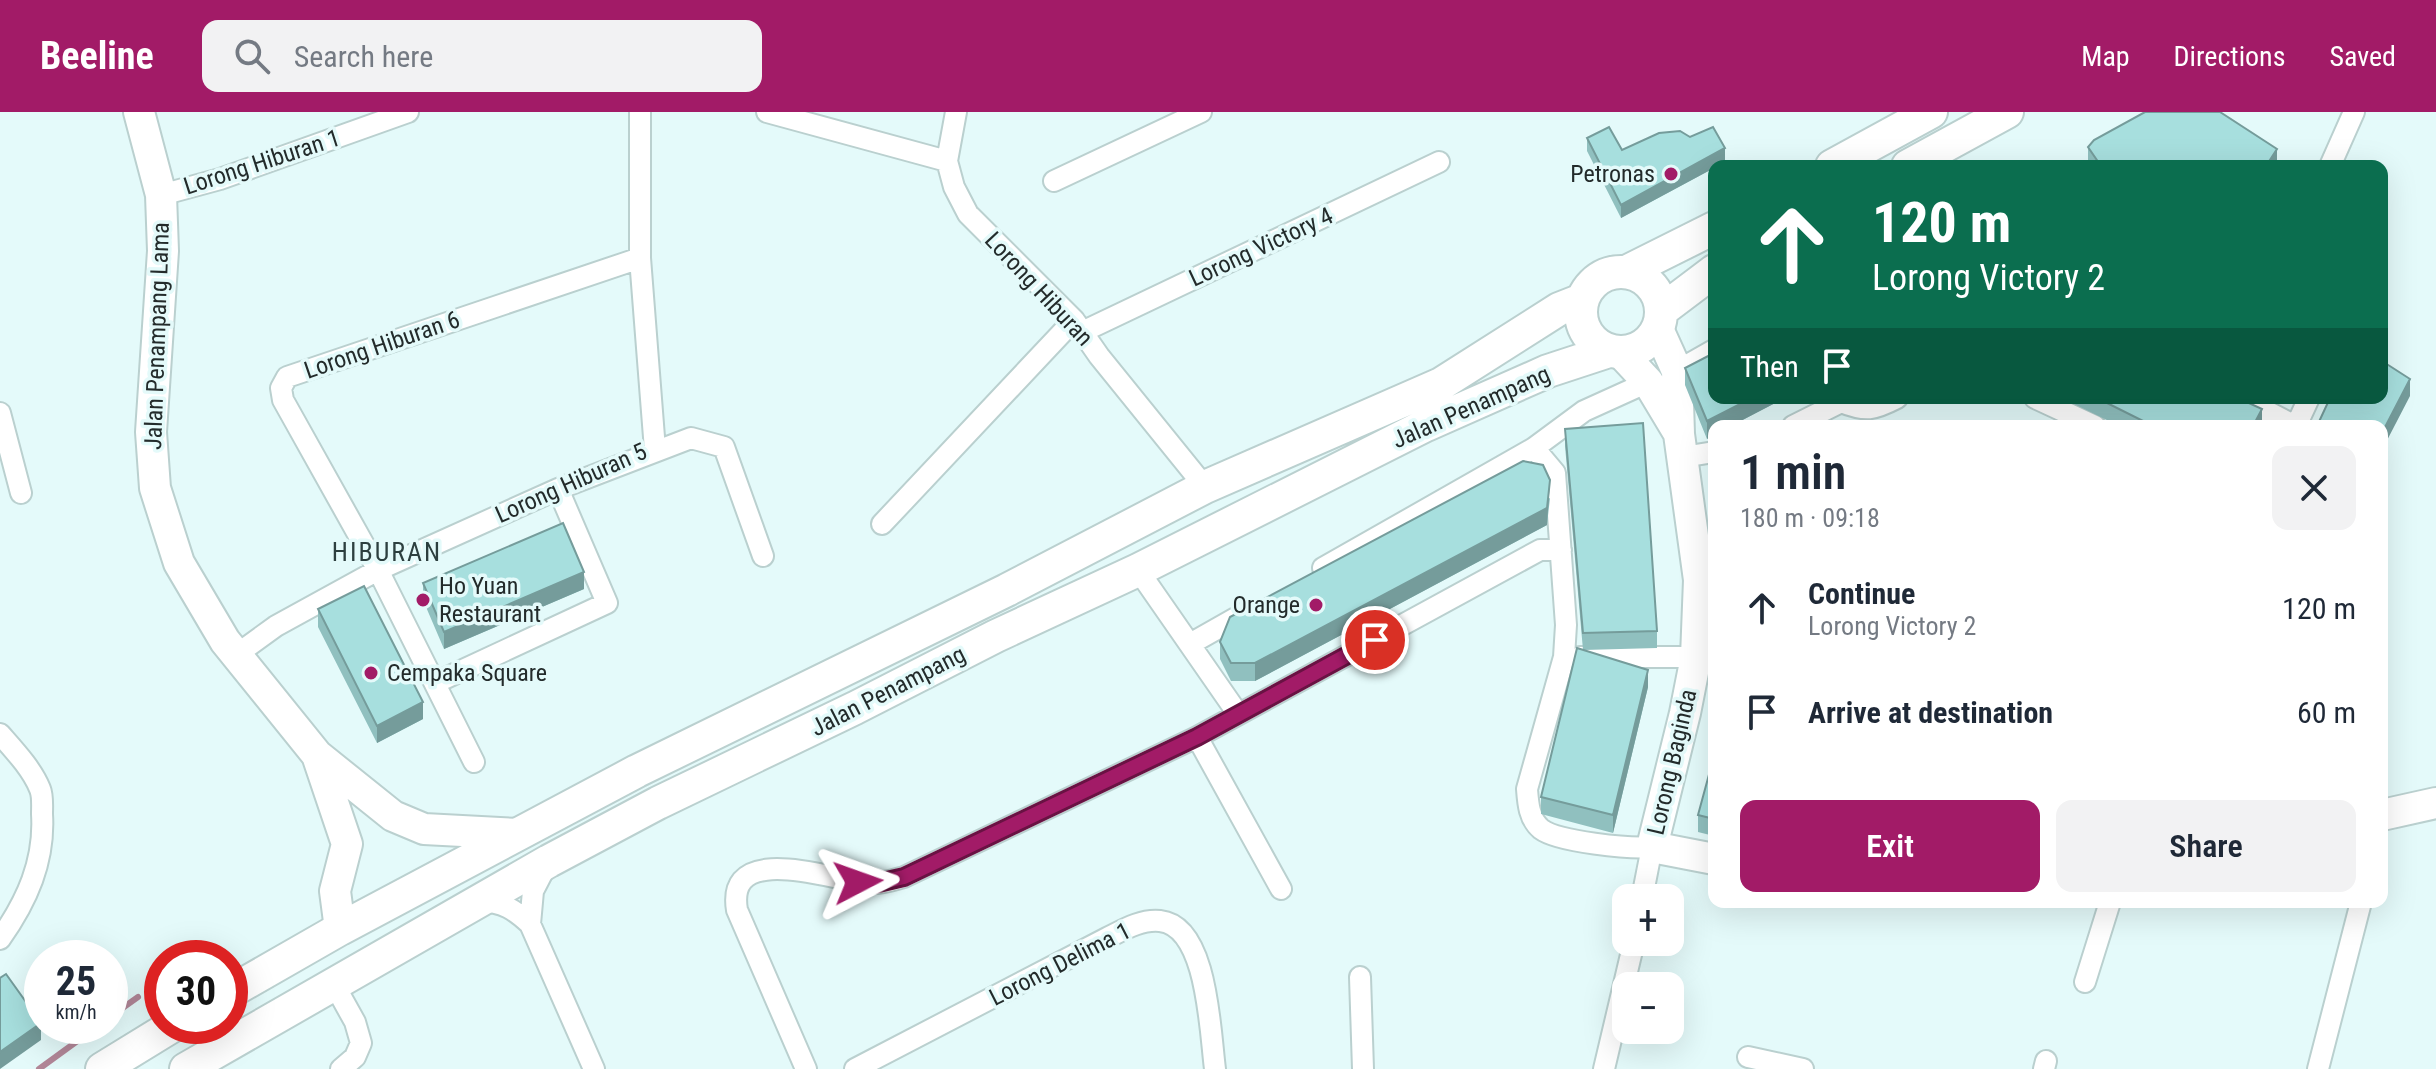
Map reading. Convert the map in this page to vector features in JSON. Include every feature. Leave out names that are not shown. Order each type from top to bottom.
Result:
[{"type":"main road","name":"Jalan Penampang Lama","points":[[139,112],[161,195],[163,251],[151,432],[155,488],[179,563],[225,641],[317,755],[393,816],[424,829],[519,834]]},
{"type":"main road","points":[[1919,160],[2007,112]]},
{"type":"main road","points":[[1843,160],[1927,113]]},
{"type":"main road","points":[[1708,231],[1626,272],[1607,274],[1592,284],[1582,300],[1580,316],[1585,331],[1595,344],[1615,352],[1636,350],[1649,342],[1660,320],[1708,276]]},
{"type":"main road","points":[[1626,272],[1643,278],[1657,292],[1660,320]]},
{"type":"main road","name":"Jalan Penampang","points":[[248,982],[340,929],[651,764],[959,613],[1205,487],[1441,384],[1559,309],[1582,300]]},
{"type":"main road","name":"Lorong Baginda","points":[[1652,847],[1696,657],[1699,580],[1681,445],[1677,371],[1660,320]]},
{"type":"main road","name":"Lorong Baginda","points":[[1615,352],[1648,382],[1681,445]]},
{"type":"main road","name":"Jalan Penampang","points":[[186,1069],[549,861],[658,803],[1477,401],[1548,371],[1615,352]]},
{"type":"main road","points":[[959,613],[966,626],[974,631],[996,636]]},
{"type":"main road","name":"Jalan Penampang Lama","points":[[317,755],[347,844]]},
{"type":"main road","points":[[2388,814],[2436,803]]},
{"type":"main road","points":[[382,958],[358,949],[340,929],[335,891],[347,844],[365,823],[393,816]]},
{"type":"main road","points":[[1652,847],[1708,858]]},
{"type":"main road","points":[[102,1069],[144,1043]]},
{"type":"street","name":"Lorong Hiburan 1","points":[[161,195],[220,179],[408,112]]},
{"type":"street","name":"Lorong Hiburan 5","points":[[236,655],[276,626],[378,570],[558,489],[655,450],[640,258],[640,112]]},
{"type":"street","points":[[767,112],[947,161]]},
{"type":"street","name":"Lorong Hiburan","points":[[956,112],[947,161],[954,187],[968,214],[1078,326],[1205,487]]},
{"type":"street","points":[[1054,181],[1201,112]]},
{"type":"street","points":[[2333,160],[2354,112]]},
{"type":"street","name":"Lorong Victory 4","points":[[1078,326],[1439,162]]},
{"type":"street","name":"Lorong Hiburan 6","points":[[378,570],[283,400],[281,388],[287,377],[640,258]]},
{"type":"street","points":[[882,524],[1078,326]]},
{"type":"street","points":[[1677,371],[1708,353]]},
{"type":"street","points":[[1300,581],[1534,448],[1584,411],[1648,382]]},
{"type":"street","points":[[1808,420],[1837,404]]},
{"type":"street","points":[[1846,404],[1860,410],[1886,404]]},
{"type":"street","points":[[2048,404],[2082,420]]},
{"type":"street","points":[[2253,404],[2284,420]]},
{"type":"street","points":[[0,413],[21,493]]},
{"type":"street","points":[[655,450],[691,438],[724,447],[763,556]]},
{"type":"street","points":[[1681,445],[1708,451]]},
{"type":"street","points":[[1534,448],[1555,473],[1566,625],[1564,657],[1527,789],[1532,818],[1542,829],[1554,835],[1633,849],[1652,847]]},
{"type":"street","points":[[435,683],[607,603],[558,489]]},
{"type":"street","points":[[806,1069],[741,922],[735,898],[738,885],[750,874],[793,869],[874,884],[904,877],[1197,737],[1540,550],[1561,550]]},
{"type":"street","points":[[378,570],[474,762]]},
{"type":"street","points":[[1138,570],[1238,714]]},
{"type":"street","points":[[1190,644],[1272,597]]},
{"type":"street","points":[[1564,657],[1696,657]]},
{"type":"street","points":[[0,734],[41,790],[43,823],[39,865],[30,889],[0,939]]},
{"type":"street","points":[[1197,737],[1281,889]]},
{"type":"street","name":"Lorong Baginda","points":[[1645,884],[1652,847]]},
{"type":"street","points":[[530,924],[533,891],[549,861]]},
{"type":"street","points":[[481,901],[514,909],[530,924],[594,1069]]},
{"type":"street","points":[[2085,982],[2108,908]]},
{"type":"street","points":[[2318,1069],[2359,908]]},
{"type":"street","name":"Lorong Delima 1","points":[[855,1069],[1107,938],[1137,924],[1156,921],[1180,929],[1196,954],[1203,981],[1215,1069]]},
{"type":"street","points":[[1604,1069],[1631,956]]},
{"type":"street","points":[[1360,977],[1363,1069]]},
{"type":"street","points":[[335,986],[355,1022],[361,1043],[355,1057],[341,1069]]},
{"type":"street","points":[[1748,1057],[1803,1069]]},
{"type":"building","points":[[2145,112],[2220,112],[2277,149],[2270,160],[2097,160],[2088,147],[2094,140]]},
{"type":"building","points":[[1609,127],[1622,150],[1659,133],[1680,131],[1690,137],[1713,127],[1725,148],[1621,205],[1587,138]]},
{"type":"building","points":[[1708,356],[1708,404],[1740,404],[1707,421],[1685,368]]},
{"type":"building","points":[[2388,365],[2410,379],[2388,421],[2320,420],[2327,404],[2388,404]]},
{"type":"building","points":[[2109,404],[2251,404],[2262,409],[2256,420],[2141,420]]},
{"type":"building","points":[[1643,423],[1657,631],[1583,633],[1565,429]]},
{"type":"building","points":[[1523,461],[1543,465],[1550,480],[1547,508],[1255,663],[1231,663],[1220,642],[1230,617]]},
{"type":"building","points":[[563,523],[584,572],[444,632],[423,583]]},
{"type":"building","name":"Cempaka Square","points":[[364,586],[423,702],[377,726],[318,609]]},
{"type":"building","points":[[1577,648],[1648,670],[1613,815],[1541,797]]},
{"type":"building","points":[[1708,778],[1708,818],[1698,815]]},
{"type":"building","points":[[6,974],[24,999],[24,1035],[0,1052],[0,978]]},
{"type":"waterway","points":[[128,1004],[138,997]]},
{"type":"waterway","points":[[39,1069],[73,1044]]},
{"type":"place","name":"Petronas","points":[[1671,174]]},
{"type":"place","name":"Ho Yuan Restaurant","points":[[423,600]]},
{"type":"place","name":"Orange","points":[[1316,605]]},
{"type":"place","name":"Cempaka Square","points":[[371,673]]},
{"type":"district","name":"HIBURAN","points":[[387,552]]},
{"type":"route","points":[[858,882],[874,884],[904,877],[1197,737],[1375,640]]}]
